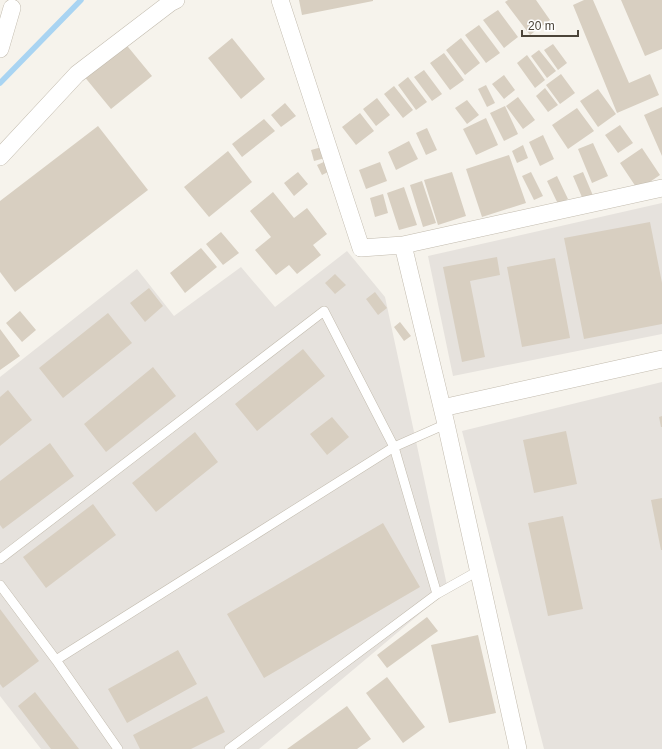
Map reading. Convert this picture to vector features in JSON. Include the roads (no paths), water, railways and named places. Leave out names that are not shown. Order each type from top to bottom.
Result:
[{"type":"street","points":[[0,158],[77,74],[176,0]]},
{"type":"street","points":[[280,0],[361,248],[403,245],[662,188]]},
{"type":"street","points":[[0,49],[11,6]]},
{"type":"street","points":[[403,245],[444,416],[518,749]]},
{"type":"street","points":[[444,416],[662,359]]},
{"type":"lane","points":[[0,559],[324,311],[394,447],[437,594]]},
{"type":"lane","points":[[56,660],[444,416]]},
{"type":"lane","points":[[229,749],[437,594],[478,571]]},
{"type":"lane","points":[[0,585],[56,660],[118,749]]},
{"type":"waterway","points":[[0,83],[81,0]]}]
